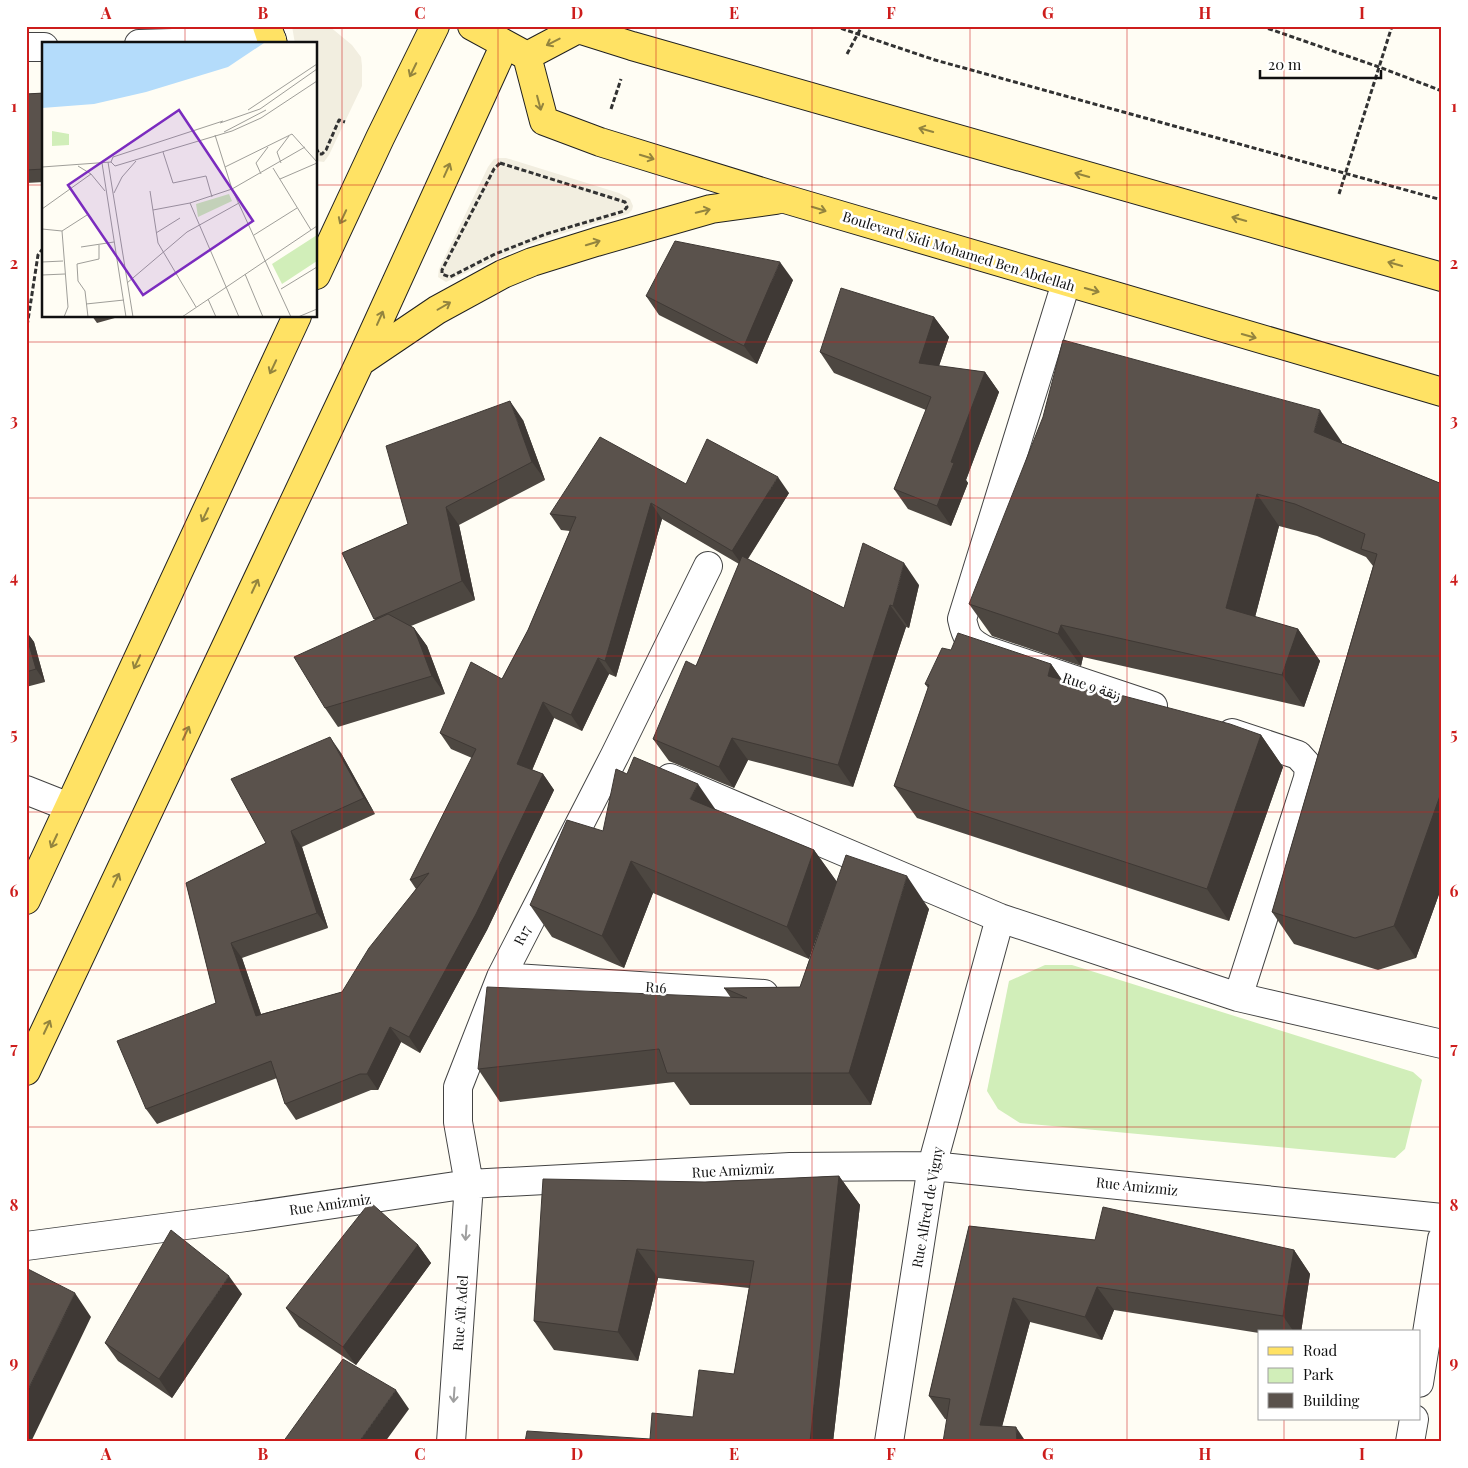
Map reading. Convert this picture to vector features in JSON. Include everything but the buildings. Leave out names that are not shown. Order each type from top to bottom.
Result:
[{"type":"main road","points":[[318,271],[435,26]]},
{"type":"main road","points":[[472,26],[516,50]]},
{"type":"main road","points":[[26,1071],[360,362],[516,50],[578,29],[1442,277]]},
{"type":"main road","name":"Boulevard Sidi Mohamed Ben Abdellah","points":[[516,50],[544,122],[600,142],[785,199],[1442,392]]},
{"type":"main road","points":[[360,362],[437,310],[503,274],[532,262],[703,211],[785,199]]},
{"type":"main road","points":[[26,900],[295,319]]},
{"type":"street","points":[[177,42],[271,37]]},
{"type":"street","points":[[26,48],[42,47]]},
{"type":"street","name":"Rue 9 زنقة","points":[[1066,283],[962,619],[965,634],[973,644],[984,650],[1178,715]]},
{"type":"street","name":"R17","points":[[469,1184],[458,1122],[458,1087],[500,977],[615,755],[708,566]]},
{"type":"street","points":[[1206,724],[1298,755],[1309,767],[1308,778],[1238,997]]},
{"type":"street","points":[[615,755],[647,768],[858,869],[1238,997],[1442,1044]]},
{"type":"street","points":[[26,790],[69,808]]},
{"type":"street","name":"Rue Alfred de Vigny","points":[[889,1442],[932,1166],[1000,918]]},
{"type":"street","name":"R16","points":[[500,977],[792,996]]},
{"type":"street","name":"Rue Amizmiz","points":[[26,1246],[239,1218],[469,1184],[790,1167],[932,1166],[1442,1218]]},
{"type":"street","name":"Rue Aït Adel","points":[[451,1442],[469,1184]]},
{"type":"street","points":[[1420,1377],[1442,1239]]},
{"type":"street","points":[[1410,1442],[1414,1420]]},
{"type":"path","points":[[834,26],[934,60],[1442,200]]},
{"type":"path","points":[[847,54],[862,26]]},
{"type":"path","points":[[1261,26],[1442,91]]},
{"type":"path","points":[[1339,194],[1392,26]]},
{"type":"path","points":[[610,112],[621,79]]},
{"type":"path","points":[[318,152],[322,154],[326,150],[339,120],[345,122]]},
{"type":"path","points":[[500,164],[586,190],[625,202],[627,204],[626,209],[546,234],[495,254],[450,277],[442,274],[442,270],[494,169],[500,164]]},
{"type":"path","points":[[586,190],[588,183]]},
{"type":"path","points":[[26,333],[38,254],[42,249]]},
{"type":"green space","points":[[1045,965],[1072,965],[1413,1072],[1422,1080],[1405,1149],[1395,1158],[1020,1123],[998,1109],[987,1091],[1009,981]]},
{"type":"shaded area","points":[[292,26],[329,26],[352,45],[361,57],[362,86],[324,162],[318,161],[318,42],[295,42]]},
{"type":"shaded area","points":[[506,158],[619,193],[630,199],[633,206],[632,210],[628,214],[547,238],[516,250],[446,282],[438,277],[439,269],[488,167],[494,159]]}]
